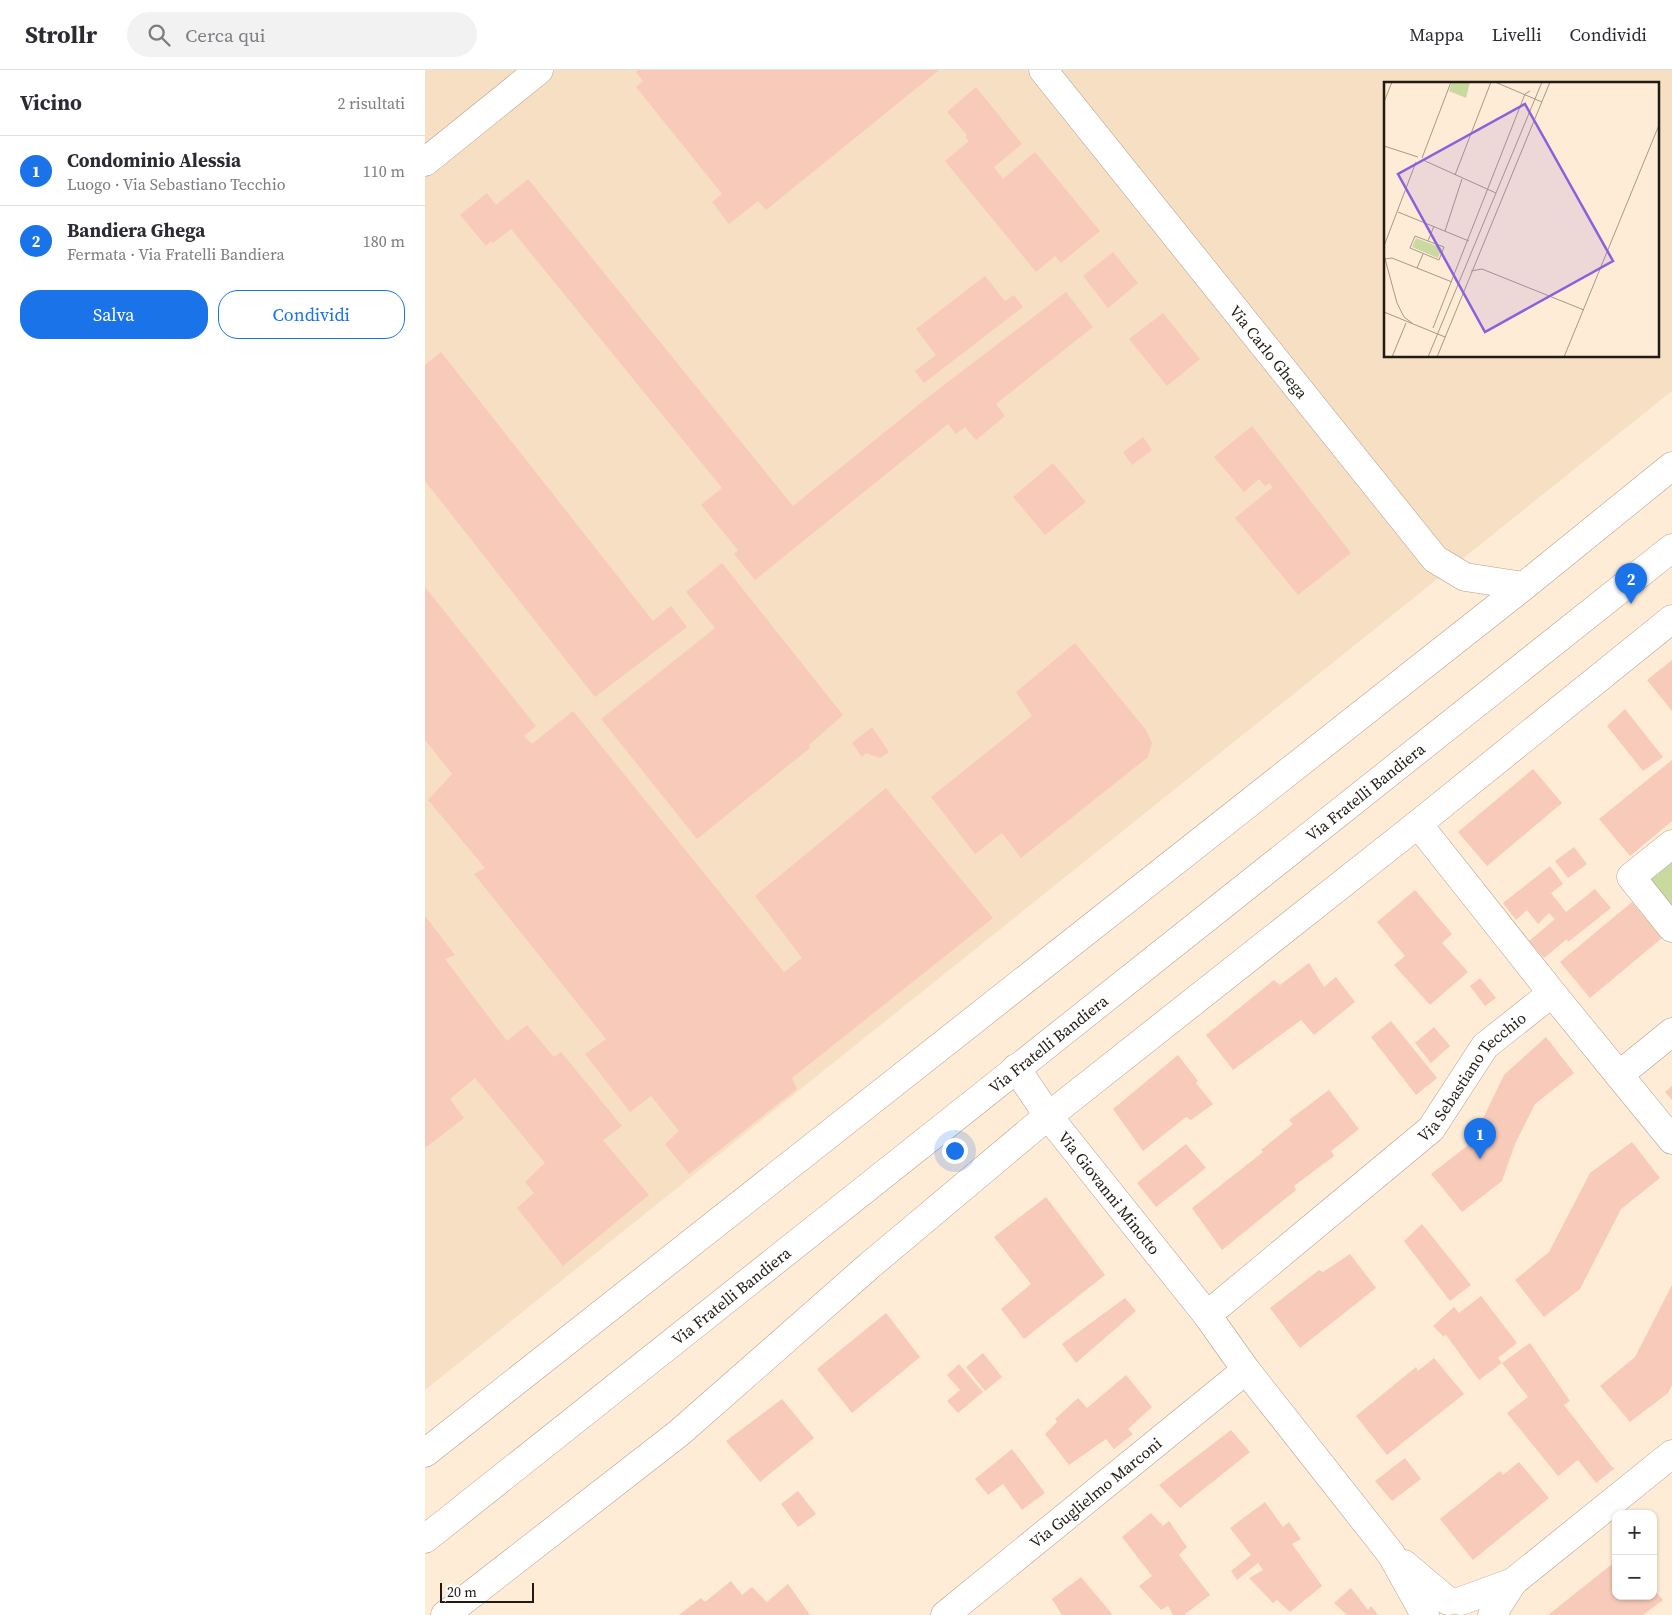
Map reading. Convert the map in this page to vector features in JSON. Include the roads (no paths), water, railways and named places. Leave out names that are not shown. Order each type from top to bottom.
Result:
[{"type":"street","points":[[425,162],[539,70]]},
{"type":"street","name":"Via Carlo Ghega","points":[[1043,70],[1435,559],[1465,577],[1524,586]]},
{"type":"street","points":[[425,1453],[1524,586],[1672,466]]},
{"type":"street","name":"Via Fratelli Bandiera","points":[[425,1539],[1672,548]]},
{"type":"street","points":[[445,1615],[679,1433],[869,1266],[1049,1117],[1418,824],[1672,619]]},
{"type":"street","points":[[1418,824],[1672,1140]]},
{"type":"street","points":[[1672,844],[1631,877],[1672,928]]},
{"type":"street","name":"Via Sebastiano Tecchio","points":[[1207,1315],[1431,1129],[1485,1046],[1552,993]]},
{"type":"street","points":[[1619,1075],[1672,1032]]},
{"type":"street","name":"Via Giovanni Minotto","points":[[1016,1068],[1049,1117],[1207,1315],[1246,1370],[1391,1554]]},
{"type":"street","name":"Via Guglielmo Marconi","points":[[945,1615],[1246,1370]]},
{"type":"street","points":[[1391,1554],[1455,1608],[1513,1582],[1672,1454]]},
{"type":"street","points":[[1391,1554],[1425,1615]]},
{"type":"street","points":[[1492,1615],[1513,1582]]},
{"type":"place","name":"Bandiera Ghega","points":[[1631,604]]},
{"type":"place","name":"Condominio Alessia","points":[[1480,1159]]}]
